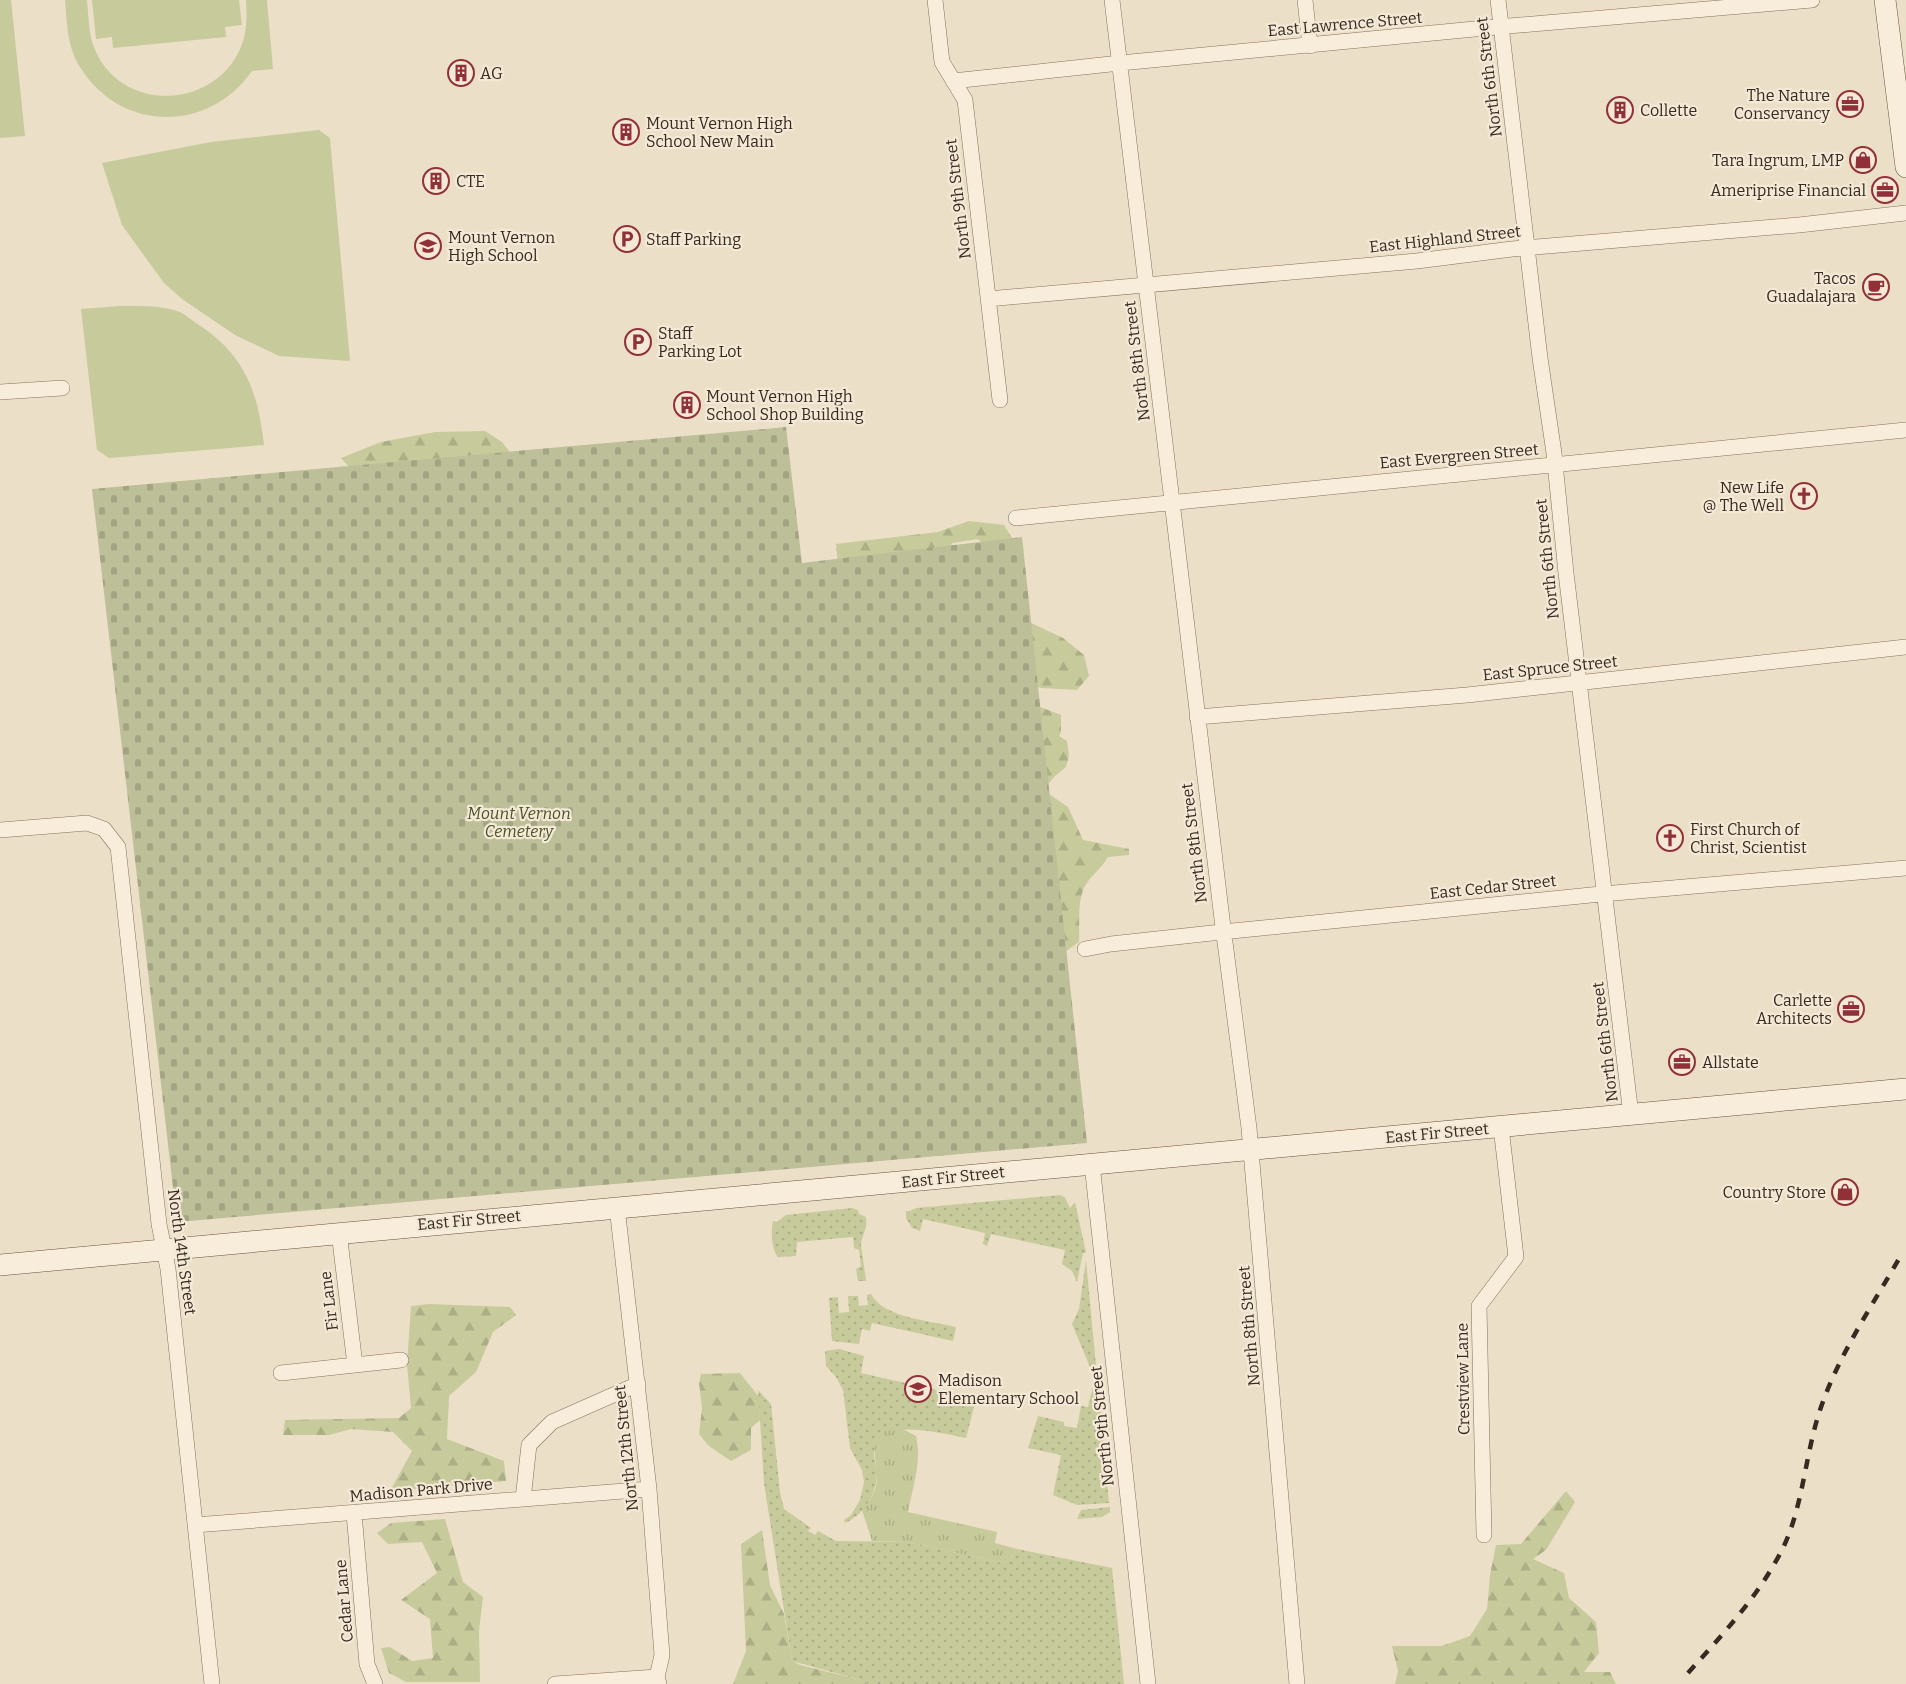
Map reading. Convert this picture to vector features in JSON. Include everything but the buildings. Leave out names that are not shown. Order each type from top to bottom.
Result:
[{"type":"street","name":"North 9th Street","points":[[935,0],[942,62],[964,100],[1000,400]]},
{"type":"street","name":"North 8th Street","points":[[1112,0],[1251,1150],[1297,1684]]},
{"type":"street","points":[[1305,0],[1310,46]]},
{"type":"street","name":"North 6th Street","points":[[1498,0],[1527,248],[1556,466],[1631,1115]]},
{"type":"street","name":"East Lawrence Street","points":[[953,81],[1119,63],[1812,0]]},
{"type":"street","points":[[1885,0],[1906,166]]},
{"type":"street","name":"East Highland Street","points":[[988,299],[1418,261],[1527,248],[1799,225],[1906,213]]},
{"type":"street","points":[[0,392],[62,388]]},
{"type":"street","name":"East Evergreen Street","points":[[1016,518],[1906,430]]},
{"type":"street","name":"East Spruce Street","points":[[1197,717],[1467,695],[1906,647]]},
{"type":"street","name":"North 14th Street","points":[[0,830],[87,823],[104,829],[118,847],[157,1212],[168,1269],[212,1684]]},
{"type":"street","name":"East Cedar Street","points":[[1085,949],[1223,932],[1605,894],[1906,868]]},
{"type":"street","name":"East Fir Street","points":[[0,1264],[1906,1089]]},
{"type":"street","name":"Crestview Lane","points":[[1484,1535],[1479,1306],[1516,1257],[1502,1127]]},
{"type":"street","name":"North 9th Street","points":[[1092,1164],[1148,1684]]},
{"type":"street","name":"North 12th Street","points":[[617,1207],[649,1489],[662,1655],[658,1681]]},
{"type":"street","name":"Fir Lane","points":[[339,1232],[355,1365]]},
{"type":"street","points":[[281,1373],[401,1360]]},
{"type":"street","points":[[523,1499],[529,1445],[552,1422],[638,1384]]},
{"type":"street","name":"Madison Park Drive","points":[[195,1525],[649,1489]]},
{"type":"street","name":"Cedar Lane","points":[[354,1513],[367,1664],[375,1684]]},
{"type":"street","points":[[555,1684],[658,1681]]},
{"type":"green space","points":[[0,0],[11,0],[25,136],[0,138]]},
{"type":"green space","points":[[65,0],[87,0],[92,41],[97,54],[110,73],[128,86],[148,94],[170,96],[191,92],[211,83],[228,69],[244,37],[246,0],[267,0],[273,69],[252,71],[234,92],[212,106],[189,115],[164,117],[140,113],[118,104],[97,88],[80,67],[70,43]]},
{"type":"green space","points":[[92,0],[239,0],[242,25],[225,27],[226,37],[113,48],[112,37],[96,39]]},
{"type":"green space","points":[[319,130],[330,138],[350,361],[279,356],[235,335],[182,299],[164,283],[122,225],[102,163],[211,142]]},
{"type":"green space","points":[[120,306],[158,307],[180,312],[228,349],[238,362],[253,392],[264,445],[109,458],[97,450],[81,309]]},
{"type":"green space","name":"Mount Vernon Cemetery","points":[[786,427],[802,563],[1022,537],[1087,1143],[177,1222],[92,489]]},
{"type":"green space","points":[[485,431],[502,442],[514,457],[356,475],[341,458],[381,442],[435,432]]},
{"type":"green space","points":[[969,521],[1004,525],[1019,549],[1025,620],[1063,638],[1084,655],[1089,676],[1077,690],[1041,688],[1030,685],[1030,703],[1061,715],[1059,736],[1067,741],[1069,756],[1066,767],[1043,790],[1068,807],[1083,840],[1129,849],[1129,855],[1108,857],[1086,884],[1080,901],[1079,942],[1062,954],[988,549],[978,539],[953,543],[942,554],[838,565],[836,544],[938,532]]},
{"type":"green space","points":[[1061,1195],[1070,1208],[1075,1202],[1086,1253],[1083,1253],[1077,1282],[1072,1271],[1062,1264],[1065,1250],[991,1234],[987,1246],[983,1244],[985,1233],[923,1219],[920,1231],[912,1228],[906,1218],[906,1211],[916,1208]]},
{"type":"green space","points":[[852,1208],[866,1217],[861,1245],[866,1281],[858,1281],[856,1269],[861,1266],[859,1250],[854,1248],[853,1237],[797,1242],[796,1256],[778,1257],[776,1254],[772,1240],[773,1221],[777,1222],[786,1215]]},
{"type":"green space","points":[[1086,1260],[1109,1503],[1077,1505],[1053,1495],[1061,1455],[1028,1448],[1038,1416],[1064,1422],[1064,1426],[1077,1428],[1081,1406],[1088,1407],[1095,1379],[1072,1324],[1079,1309]]},
{"type":"green space","points":[[871,1294],[877,1302],[897,1313],[956,1327],[953,1341],[872,1323],[870,1331],[862,1329],[859,1344],[832,1341],[829,1298],[838,1297],[839,1313],[849,1312],[848,1296],[858,1296],[859,1306],[868,1305],[867,1295]]},
{"type":"green space","points":[[429,1304],[510,1307],[516,1315],[493,1332],[476,1372],[449,1396],[447,1439],[504,1461],[506,1481],[390,1491],[412,1451],[393,1432],[351,1429],[329,1435],[283,1435],[285,1420],[399,1418],[411,1408],[407,1364],[411,1306]]},
{"type":"green space","points":[[839,1349],[864,1356],[861,1373],[976,1399],[966,1438],[914,1430],[881,1432],[874,1452],[877,1477],[873,1493],[865,1508],[845,1523],[844,1520],[851,1515],[860,1500],[864,1482],[862,1470],[850,1448],[843,1390],[836,1377],[826,1366],[825,1351]]},
{"type":"green space","points":[[740,1373],[759,1397],[760,1420],[751,1428],[751,1450],[731,1461],[709,1446],[699,1434],[702,1408],[699,1383],[701,1374]]},
{"type":"green space","points":[[758,1390],[771,1404],[780,1492],[784,1509],[811,1528],[808,1531],[815,1535],[818,1531],[836,1541],[907,1542],[1003,1563],[1011,1559],[1017,1549],[1112,1568],[1124,1684],[868,1684],[792,1661],[764,1483]]},
{"type":"green space","points":[[901,1428],[916,1436],[918,1446],[916,1474],[908,1512],[997,1532],[995,1543],[1017,1549],[1011,1559],[1003,1563],[907,1542],[872,1541],[862,1510],[872,1496],[876,1483],[875,1444],[881,1432]]},
{"type":"green space","points":[[1566,1491],[1575,1502],[1546,1550],[1533,1559],[1564,1573],[1569,1598],[1596,1622],[1599,1653],[1584,1672],[1610,1672],[1616,1684],[1395,1684],[1398,1671],[1392,1646],[1442,1646],[1470,1636],[1487,1609],[1496,1545],[1521,1544]]},
{"type":"green space","points":[[1110,1507],[1110,1512],[1102,1517],[1077,1519],[1081,1510]]},
{"type":"green space","points":[[445,1519],[463,1582],[483,1597],[479,1630],[480,1682],[406,1682],[389,1673],[381,1648],[390,1647],[412,1661],[433,1658],[430,1619],[401,1600],[437,1573],[422,1542],[388,1544],[377,1533],[391,1523]]},
{"type":"green space","points":[[762,1530],[770,1585],[784,1614],[792,1661],[868,1684],[733,1684],[746,1651],[741,1544]]},
{"type":"railway","points":[[1688,1673],[1751,1600],[1782,1550],[1795,1517],[1815,1427],[1827,1390],[1856,1332],[1900,1257]]},
{"type":"place","name":"AG","points":[[461,73]]},
{"type":"place","name":"The Nature Conservancy","points":[[1850,104]]},
{"type":"place","name":"Collette","points":[[1620,110]]},
{"type":"place","name":"Mount Vernon High School New Main","points":[[626,132]]},
{"type":"place","name":"Tara Ingrum, LMP","points":[[1863,160]]},
{"type":"place","name":"CTE","points":[[436,181]]},
{"type":"place","name":"Ameriprise Financial","points":[[1885,190]]},
{"type":"place","name":"Staff Parking","points":[[627,239]]},
{"type":"place","name":"Mount Vernon High School","points":[[428,246]]},
{"type":"place","name":"Tacos Guadalajara","points":[[1876,287]]},
{"type":"place","name":"Staff Parking Lot","points":[[638,342]]},
{"type":"place","name":"Mount Vernon High School Shop Building","points":[[687,405]]},
{"type":"place","name":"New Life @ The Well","points":[[1804,496]]},
{"type":"place","name":"First Church of Christ, Scientist","points":[[1670,838]]},
{"type":"place","name":"Carlette Architects","points":[[1851,1009]]},
{"type":"place","name":"Allstate","points":[[1682,1062]]},
{"type":"place","name":"Country Store","points":[[1845,1192]]},
{"type":"place","name":"Madison Elementary School","points":[[918,1389]]}]
